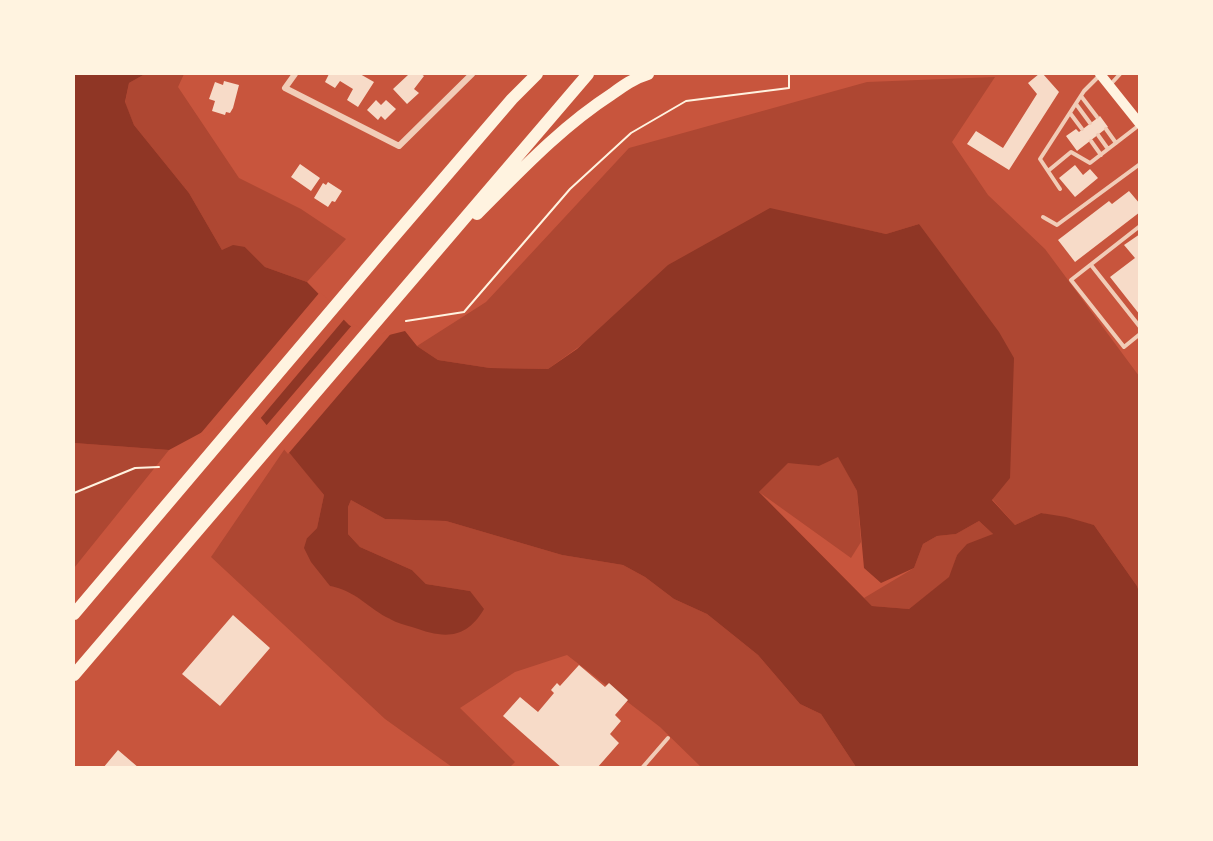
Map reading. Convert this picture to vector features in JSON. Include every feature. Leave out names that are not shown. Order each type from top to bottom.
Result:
[{"type":"highway","points":[[512,99],[530,74]]},
{"type":"highway","points":[[74,614],[385,247],[512,99],[537,74]]},
{"type":"highway","points":[[74,675],[588,74]]},
{"type":"highway","points":[[417,274],[548,143],[588,109],[637,77],[648,74]]},
{"type":"main road","points":[[1100,74],[1140,125]]},
{"type":"street","points":[[295,74],[285,88],[399,146],[472,74]]},
{"type":"lane","points":[[1060,189],[1040,159],[1081,96],[1100,74]]},
{"type":"lane","points":[[1109,86],[1120,74]]},
{"type":"lane","points":[[1081,96],[1097,117]]},
{"type":"lane","points":[[1076,104],[1090,123]]},
{"type":"lane","points":[[1070,113],[1082,129]]},
{"type":"lane","points":[[1048,171],[1071,152],[1090,163],[1140,125]]},
{"type":"lane","points":[[1106,129],[1116,143]]},
{"type":"lane","points":[[1098,135],[1108,149]]},
{"type":"lane","points":[[1091,141],[1101,155]]},
{"type":"lane","points":[[1043,217],[1057,225],[1140,164]]},
{"type":"lane","points":[[1140,226],[1071,280],[1124,347],[1140,334]]},
{"type":"lane","points":[[1090,264],[1140,327]]},
{"type":"lane","points":[[642,768],[668,738]]},
{"type":"path","points":[[406,321],[464,312],[570,189],[631,133],[686,101],[789,88],[789,74]]},
{"type":"path","points":[[74,493],[135,468],[159,467]]},
{"type":"shaded area","points":[[74,74],[145,74],[129,83],[125,102],[134,125],[189,193],[222,250],[233,245],[245,247],[265,267],[307,282],[349,325],[373,339],[405,331],[417,346],[438,360],[490,368],[548,369],[577,349],[668,265],[770,208],[886,234],[919,224],[999,332],[1014,358],[1010,478],[992,500],[1015,525],[1041,513],[1094,525],[1137,586],[1140,595],[1139,767],[856,767],[821,714],[800,704],[758,655],[707,614],[674,599],[645,577],[623,565],[562,555],[446,521],[385,519],[351,500],[348,507],[348,534],[360,547],[412,570],[426,584],[470,591],[484,609],[469,627],[452,634],[443,635],[423,631],[395,622],[347,591],[330,586],[311,562],[304,548],[307,538],[317,528],[324,495],[251,406],[169,450],[74,443]],"holes":[[[838,457],[857,491],[864,568],[881,583],[914,568],[923,544],[937,536],[956,534],[979,521],[993,534],[967,544],[957,555],[949,577],[909,609],[872,606],[759,492],[788,463],[819,466]]]},
{"type":"shaded area","points":[[145,74],[184,74],[178,87],[239,178],[301,209],[346,239],[307,282],[265,267],[245,247],[222,250],[189,193],[134,125],[125,103],[129,83]]},
{"type":"shaded area","points":[[995,77],[952,142],[988,195],[1045,249],[1139,376],[1139,595],[1137,586],[1094,525],[1041,513],[1015,525],[992,499],[919,224],[886,234],[770,209],[548,369],[490,368],[438,360],[417,346],[486,302],[629,148],[867,82]]},
{"type":"shaded area","points":[[74,443],[169,450],[74,568]]},
{"type":"shaded area","points":[[286,447],[324,495],[317,528],[307,538],[330,586],[344,588],[390,619],[470,591],[426,584],[412,570],[360,547],[348,534],[348,507],[351,500],[385,519],[446,521],[562,555],[623,565],[645,577],[674,599],[707,614],[758,655],[800,704],[821,714],[856,767],[701,767],[660,727],[567,655],[515,672],[460,708],[515,762],[510,767],[452,767],[385,719],[211,557]]},
{"type":"shaded area","points":[[838,456],[857,491],[861,542],[851,558],[759,492],[788,462],[819,466]]},
{"type":"shaded area","points":[[979,521],[993,534],[957,555],[950,577],[909,609],[872,606],[864,598],[914,568],[923,544],[937,536],[956,534]]},
{"type":"pier","points":[[320,292],[346,317],[259,420],[250,410],[196,439]]},
{"type":"pier","points":[[353,324],[373,336],[394,330],[288,454],[265,427]]},
{"type":"building","points":[[329,74],[360,74],[374,82],[358,107],[347,100],[353,89],[340,81],[335,88],[325,82]]},
{"type":"building","points":[[407,74],[424,76],[414,89],[419,93],[407,104],[393,89]]},
{"type":"building","points":[[1039,74],[1043,74],[1059,92],[1009,170],[967,144],[976,131],[1003,148],[1037,94],[1028,83]]},
{"type":"building","points":[[224,81],[239,85],[233,108],[225,115],[212,111],[215,101],[209,99],[215,82],[223,85]]},
{"type":"building","points":[[376,100],[381,105],[386,100],[396,109],[385,120],[381,116],[378,120],[367,110]]},
{"type":"building","points":[[1100,116],[1108,127],[1077,151],[1066,136],[1076,129],[1079,132]]},
{"type":"building","points":[[300,164],[320,178],[311,191],[291,177]]},
{"type":"building","points":[[1075,165],[1083,175],[1090,169],[1098,178],[1075,197],[1059,178]]},
{"type":"building","points":[[328,182],[342,191],[335,202],[332,201],[328,207],[314,198],[323,183],[326,185]]},
{"type":"building","points":[[1129,191],[1140,204],[1140,212],[1075,262],[1058,240],[1109,201],[1112,204]]},
{"type":"building","points":[[1140,234],[1140,315],[1110,277],[1135,258],[1124,245]]},
{"type":"building","points":[[233,615],[270,648],[220,706],[182,674]]},
{"type":"building","points":[[579,665],[605,687],[609,683],[628,700],[615,715],[621,721],[610,734],[619,743],[597,768],[562,768],[503,716],[520,697],[538,712],[554,693],[551,690],[557,683],[560,686]]},
{"type":"building","points":[[118,750],[139,768],[103,768]]}]
